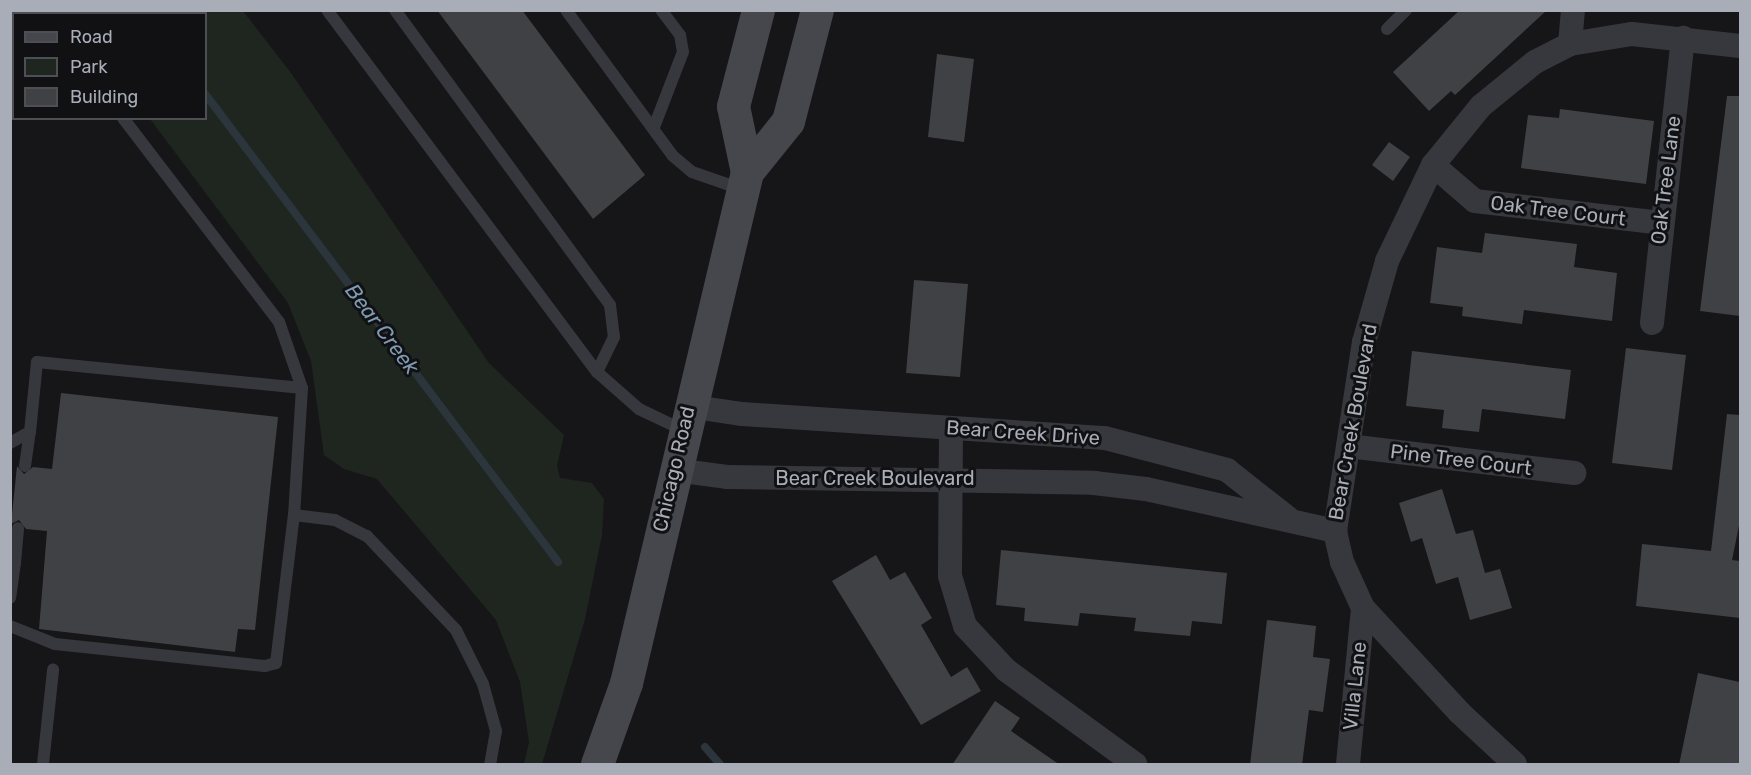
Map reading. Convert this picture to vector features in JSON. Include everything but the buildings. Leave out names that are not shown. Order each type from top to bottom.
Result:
[{"type":"main road","name":"Chicago Road","points":[[745,181],[733,105],[758,10]]},
{"type":"main road","name":"Chicago Road","points":[[597,765],[626,683],[686,418],[745,181],[788,121],[817,10]]},
{"type":"street","points":[[1570,44],[1573,10]]},
{"type":"street","name":"Bear Creek Boulevard","points":[[1515,765],[1460,713],[1363,609],[1342,562],[1335,531],[1364,342],[1387,261],[1433,165],[1481,106],[1511,79],[1570,44],[1632,34],[1740,46]]},
{"type":"street","name":"Oak Tree Lane","points":[[1652,323],[1661,223],[1683,38]]},
{"type":"street","name":"Oak Tree Court","points":[[1433,165],[1475,201],[1661,223]]},
{"type":"street","name":"Bear Creek Drive","points":[[686,418],[951,428],[1105,438],[1200,459],[1248,483],[1288,518],[1335,531]]},
{"type":"street","points":[[951,428],[950,576],[965,626],[1006,670],[1135,765]]},
{"type":"street","name":"Pine Tree Court","points":[[1348,446],[1575,473]]},
{"type":"street","name":"Bear Creek Boulevard","points":[[675,470],[727,477],[1094,483],[1288,518]]},
{"type":"street","name":"Villa Lane","points":[[1348,765],[1363,609]]},
{"type":"lane","points":[[327,10],[597,372],[639,409],[686,418]]},
{"type":"lane","points":[[395,10],[610,305],[614,337],[597,372]]},
{"type":"lane","points":[[566,10],[654,127],[673,156],[692,172],[745,181]]},
{"type":"lane","points":[[654,127],[683,52],[680,35],[661,10]]},
{"type":"lane","points":[[1387,29],[1406,10]]},
{"type":"lane","points":[[10,626],[55,644],[265,666],[276,663],[294,515],[302,388],[279,322],[125,120]]},
{"type":"lane","points":[[26,466],[37,362],[302,388]]},
{"type":"lane","points":[[10,443],[30,432]]},
{"type":"lane","points":[[294,515],[335,520],[367,536],[456,630],[483,684],[496,731],[490,765]]},
{"type":"lane","points":[[10,598],[18,528]]},
{"type":"lane","points":[[43,765],[53,670]]},
{"type":"green space","points":[[69,11],[243,11],[291,73],[489,363],[564,435],[557,466],[560,478],[592,483],[604,499],[602,535],[585,619],[542,764],[524,764],[529,742],[520,682],[496,620],[377,479],[344,469],[324,455],[311,361],[288,303],[151,120],[207,120],[207,12]]},
{"type":"waterway","name":"Bear Creek","points":[[207,96],[558,562]]},
{"type":"waterway","name":"Bear Creek","points":[[705,747],[720,764]]}]
